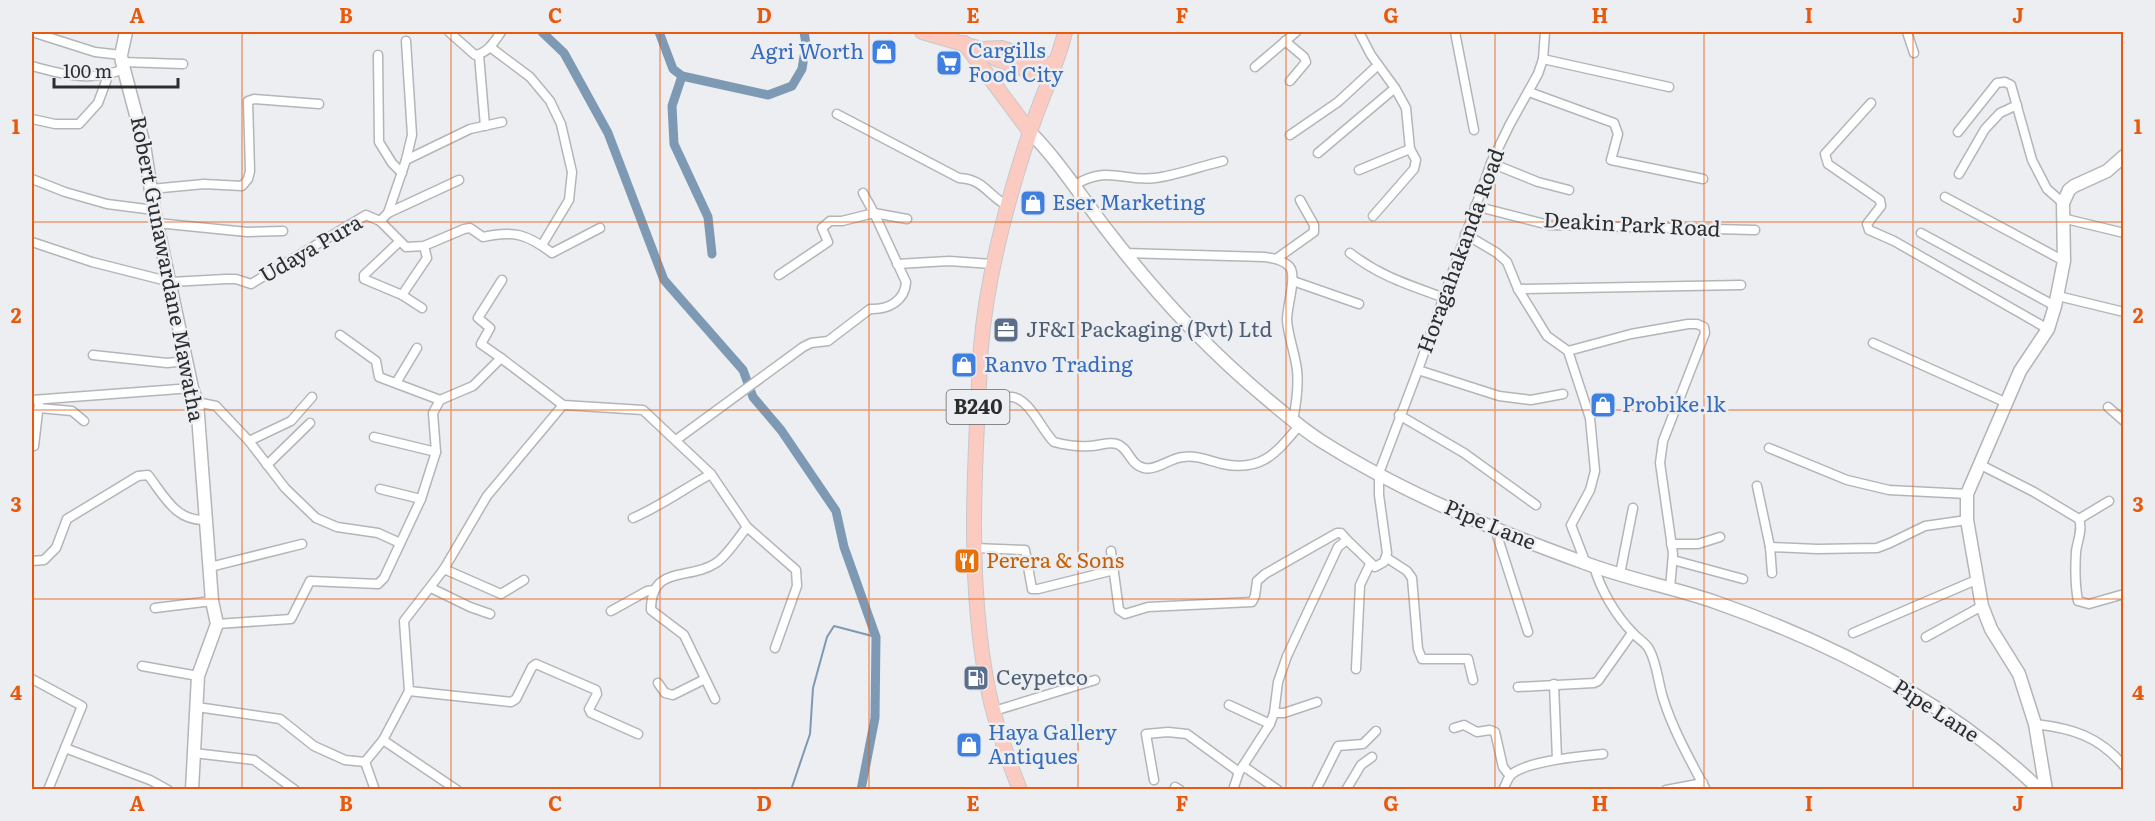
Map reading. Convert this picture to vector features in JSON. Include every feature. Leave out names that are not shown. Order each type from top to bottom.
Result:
[{"type":"main road","points":[[922,32],[981,49],[996,59],[1052,72]]},
{"type":"main road","name":"B240","points":[[1020,789],[994,711],[981,645],[974,548],[978,399],[983,316],[992,264],[1030,132],[1065,32]]},
{"type":"main road","points":[[964,43],[1030,132]]},
{"type":"street","points":[[32,32],[122,62],[183,64]]},
{"type":"street","name":"Robert Gunawardane Mawatha","points":[[126,32],[122,62],[144,145],[154,210],[192,388],[197,402],[212,601],[217,624]]},
{"type":"street","points":[[449,32],[475,55],[479,55],[490,47],[501,32]]},
{"type":"street","points":[[1255,67],[1296,32]]},
{"type":"street","points":[[1359,32],[1371,55],[1395,88],[1406,108],[1410,149],[1416,160],[1414,169],[1373,216]]},
{"type":"street","points":[[1455,32],[1474,130]]},
{"type":"street","name":"Horagahakanda Road","points":[[1379,473],[1491,163],[1538,74],[1543,58],[1545,32]]},
{"type":"street","points":[[1907,32],[1914,53]]},
{"type":"street","points":[[388,213],[412,135],[406,41]]},
{"type":"street","points":[[1285,41],[1304,57],[1306,62],[1290,81]]},
{"type":"street","points":[[490,47],[530,77],[550,101],[561,124],[572,172],[569,200],[542,246]]},
{"type":"street","points":[[378,55],[379,142],[392,163],[402,173]]},
{"type":"street","points":[[479,55],[485,126]]},
{"type":"street","points":[[1543,58],[1669,87]]},
{"type":"street","points":[[32,119],[55,124],[79,124],[98,102],[108,75],[122,62]]},
{"type":"street","points":[[1290,135],[1338,102],[1378,65]]},
{"type":"street","points":[[32,66],[71,77],[108,75]]},
{"type":"street","points":[[1958,132],[1996,83],[2005,82],[2011,85],[2032,160],[2047,189],[2063,202]]},
{"type":"street","points":[[1318,153],[1395,88]]},
{"type":"street","points":[[1529,92],[1614,123],[1618,134],[1611,160],[1703,178]]},
{"type":"street","points":[[151,189],[204,184],[242,186],[248,179],[250,171],[248,101],[254,99],[319,104]]},
{"type":"street","points":[[1871,103],[1825,154],[1828,164],[1880,200],[1881,206],[1867,224],[1869,230],[1894,241],[2048,329]]},
{"type":"street","points":[[1959,174],[1985,129],[2000,113],[2017,105]]},
{"type":"street","points":[[837,114],[959,178],[970,178],[981,183],[997,201],[1008,206]]},
{"type":"street","points":[[406,160],[470,129],[502,122]]},
{"type":"street","name":"Pipe Lane","points":[[1030,132],[1043,145],[1124,253],[1202,341],[1320,441],[1412,492],[1495,529],[1590,565],[1714,601],[1861,665],[1935,708],[1981,739],[2040,789]]},
{"type":"street","points":[[1359,170],[1410,149]]},
{"type":"street","points":[[2046,789],[2035,724],[2019,674],[1991,629],[1982,606],[1967,520],[1967,494],[2020,371],[2048,329],[2057,301],[2064,261],[2063,202],[2069,190],[2074,186],[2107,171],[2124,156]]},
{"type":"street","points":[[1073,186],[1088,178],[1102,175],[1120,174],[1138,178],[1154,178],[1223,161]]},
{"type":"street","points":[[1491,163],[1538,182],[1569,190]]},
{"type":"street","points":[[32,179],[65,192],[107,204],[154,210]]},
{"type":"street","points":[[459,180],[388,213],[380,221],[406,247],[424,246],[470,228],[483,237],[502,232],[514,232],[552,253],[600,228]]},
{"type":"street","points":[[676,440],[803,347],[828,341],[870,309],[881,310],[901,299],[906,292],[906,282],[863,193]]},
{"type":"street","points":[[1945,197],[2064,261]]},
{"type":"street","points":[[1276,259],[1314,232],[1314,225],[1300,200]]},
{"type":"street","name":"Deakin Park Road","points":[[1475,206],[1549,225],[1755,230]]},
{"type":"street","points":[[779,274],[828,242],[822,228],[830,220],[842,221],[874,213],[907,219]]},
{"type":"street","name":"Udaya Pura","points":[[171,282],[236,279],[251,284],[366,215],[380,221]]},
{"type":"street","points":[[2062,218],[2124,233]]},
{"type":"street","points":[[158,223],[247,232],[283,231]]},
{"type":"street","points":[[1921,233],[2057,301],[2124,312]]},
{"type":"street","points":[[1465,234],[1497,253],[1507,262],[1518,289],[1547,336],[1568,351],[1593,429],[1595,471],[1590,490],[1571,525],[1607,597],[1632,633],[1648,646],[1663,699],[1684,748],[1704,786],[1666,789]]},
{"type":"street","points":[[32,242],[92,262],[171,282]]},
{"type":"street","points":[[399,242],[364,275],[364,279],[422,308]]},
{"type":"street","points":[[402,296],[426,258],[424,246]]},
{"type":"street","points":[[1350,252],[1370,268],[1390,278],[1442,297]]},
{"type":"street","points":[[978,399],[1012,397],[1020,399],[1054,442],[1089,447],[1116,443],[1123,447],[1131,460],[1138,465],[1150,468],[1179,457],[1194,456],[1222,464],[1254,465],[1267,460],[1280,450],[1296,423],[1298,372],[1287,321],[1288,297],[1293,281],[1291,269],[1286,263],[1265,257],[1124,253]]},
{"type":"street","points":[[897,264],[949,261],[992,264]]},
{"type":"street","points":[[502,280],[477,318],[490,328],[481,344],[562,405],[642,410],[711,474],[747,527],[796,570],[797,586],[775,648]]},
{"type":"street","points":[[1293,281],[1359,304]]},
{"type":"street","points":[[1518,289],[1741,285]]},
{"type":"street","points":[[1568,351],[1642,332],[1688,324],[1704,327],[1705,333],[1663,441],[1660,463],[1671,544],[1670,588]]},
{"type":"street","points":[[340,335],[376,361],[379,377],[440,400]]},
{"type":"street","points":[[1873,343],[2007,403]]},
{"type":"street","points":[[396,383],[417,348]]},
{"type":"street","points":[[93,355],[167,363],[186,361]]},
{"type":"street","points":[[192,789],[198,676],[217,624],[291,619],[310,581],[378,584],[384,578],[421,498],[436,452],[433,413],[440,400],[473,386],[501,358]]},
{"type":"street","points":[[1418,370],[1499,396],[1531,400],[1563,394]]},
{"type":"street","points":[[37,403],[192,388]]},
{"type":"street","points":[[249,441],[291,421],[312,397]]},
{"type":"street","points":[[197,402],[216,406],[249,441],[285,488],[316,518],[337,527],[378,533],[400,543]]},
{"type":"street","points":[[37,403],[72,411],[84,421]]},
{"type":"street","points":[[34,446],[37,403]]},
{"type":"street","points":[[365,762],[383,740],[409,691],[404,621],[444,569],[487,496],[562,405]]},
{"type":"street","points":[[2108,407],[2124,421]]},
{"type":"street","points":[[1400,415],[1464,453],[1536,505]]},
{"type":"street","points":[[267,465],[310,423]]},
{"type":"street","points":[[374,437],[436,452]]},
{"type":"street","points":[[1769,448],[1847,480],[1889,490],[1967,494]]},
{"type":"street","points":[[1981,465],[2034,492],[2079,519],[2082,526],[2076,551],[2078,601],[2089,604],[2124,594]]},
{"type":"street","points":[[1379,473],[1378,495],[1386,534],[1387,558]]},
{"type":"street","points":[[633,518],[656,508],[711,474]]},
{"type":"street","points":[[32,561],[44,560],[56,548],[67,519],[138,476],[148,475],[180,515],[194,521],[207,520]]},
{"type":"street","points":[[1757,486],[1770,547],[1772,573]]},
{"type":"street","points":[[380,489],[421,498]]},
{"type":"street","points":[[2079,519],[2109,501]]},
{"type":"street","points":[[1620,574],[1633,508]]},
{"type":"street","points":[[1770,547],[1876,548],[1925,526],[1967,520]]},
{"type":"street","points":[[715,699],[684,635],[651,610],[651,598],[657,585],[670,576],[691,573],[717,563],[747,527]]},
{"type":"street","points":[[1495,529],[1528,632]]},
{"type":"street","points":[[1111,551],[1119,610],[1125,614],[1165,605],[1252,602],[1257,581],[1264,574],[1341,533],[1370,564],[1377,566],[1387,558]]},
{"type":"street","points":[[1671,544],[1698,544],[1720,537]]},
{"type":"street","points":[[1233,789],[1241,769],[1270,724],[1278,682],[1287,656],[1338,547],[1347,540]]},
{"type":"street","points":[[210,567],[302,544]]},
{"type":"street","points":[[974,548],[1025,550],[1032,589],[1114,570]]},
{"type":"street","points":[[1387,558],[1407,571],[1412,578],[1418,649],[1422,659],[1468,659],[1473,680]]},
{"type":"street","points":[[1672,560],[1743,579]]},
{"type":"street","points":[[1356,669],[1360,585],[1370,564]]},
{"type":"street","points":[[444,569],[501,594],[524,580]]},
{"type":"street","points":[[1853,633],[1976,580]]},
{"type":"street","points":[[431,588],[490,614]]},
{"type":"street","points":[[612,611],[647,591],[654,590]]},
{"type":"street","points":[[155,608],[212,601]]},
{"type":"street","points":[[1926,637],[1982,606]]},
{"type":"street","points":[[1518,687],[1594,683],[1598,681],[1632,633]]},
{"type":"street","points":[[409,691],[511,702],[516,699],[532,667],[536,664],[596,690],[597,694],[589,709],[591,713],[638,734]]},
{"type":"street","points":[[142,666],[198,676]]},
{"type":"street","points":[[32,679],[82,706],[48,789]]},
{"type":"street","points":[[658,683],[665,693],[673,694],[705,679]]},
{"type":"street","points":[[994,711],[1095,680]]},
{"type":"street","points":[[1554,684],[1557,759]]},
{"type":"street","points":[[1274,712],[1284,712],[1317,702]]},
{"type":"street","points":[[1229,705],[1270,724]]},
{"type":"street","points":[[197,707],[280,719],[314,746],[345,760],[365,762]]},
{"type":"street","points":[[2035,724],[2064,727],[2092,738],[2124,766]]},
{"type":"street","points":[[1454,728],[1464,725],[1477,732],[1490,730],[1495,732],[1503,767],[1510,776]]},
{"type":"street","points":[[1316,789],[1338,746],[1363,744],[1376,731]]},
{"type":"street","points":[[1154,780],[1146,734],[1168,732],[1187,734],[1241,769],[1278,789]]},
{"type":"street","points":[[383,740],[457,789]]},
{"type":"street","points":[[65,748],[168,789]]},
{"type":"street","points":[[194,753],[254,760],[295,789]]},
{"type":"street","points":[[1503,789],[1510,776],[1522,769],[1557,759],[1603,754]]},
{"type":"street","points":[[1346,789],[1361,765],[1372,758]]},
{"type":"street","points":[[365,762],[375,789]]},
{"type":"waterway","points":[[542,32],[564,53],[608,133],[664,280],[743,370],[753,397],[781,430],[836,511],[844,547],[876,637],[875,718],[861,790]]},
{"type":"waterway","points":[[659,32],[673,69],[682,76],[672,106],[674,144],[708,217],[712,254]]},
{"type":"waterway","points":[[682,76],[768,95],[792,86],[802,69],[806,44],[804,32]]},
{"type":"waterway","points":[[791,790],[810,734],[813,688],[827,637],[834,626],[876,637]]},
{"type":"place","name":"Agri Worth","points":[[884,52]]},
{"type":"place","name":"Cargills Food City","points":[[949,63]]},
{"type":"place","name":"Eser Marketing","points":[[1033,203]]},
{"type":"place","name":"JF&I Packaging (Pvt) Ltd","points":[[1006,330]]},
{"type":"place","name":"Ranvo Trading","points":[[964,365]]},
{"type":"place","name":"Probike.lk","points":[[1603,405]]},
{"type":"place","name":"Perera & Sons","points":[[967,561]]},
{"type":"place","name":"Ceypetco","points":[[976,678]]},
{"type":"place","name":"Haya Gallery Antiques","points":[[969,745]]}]
